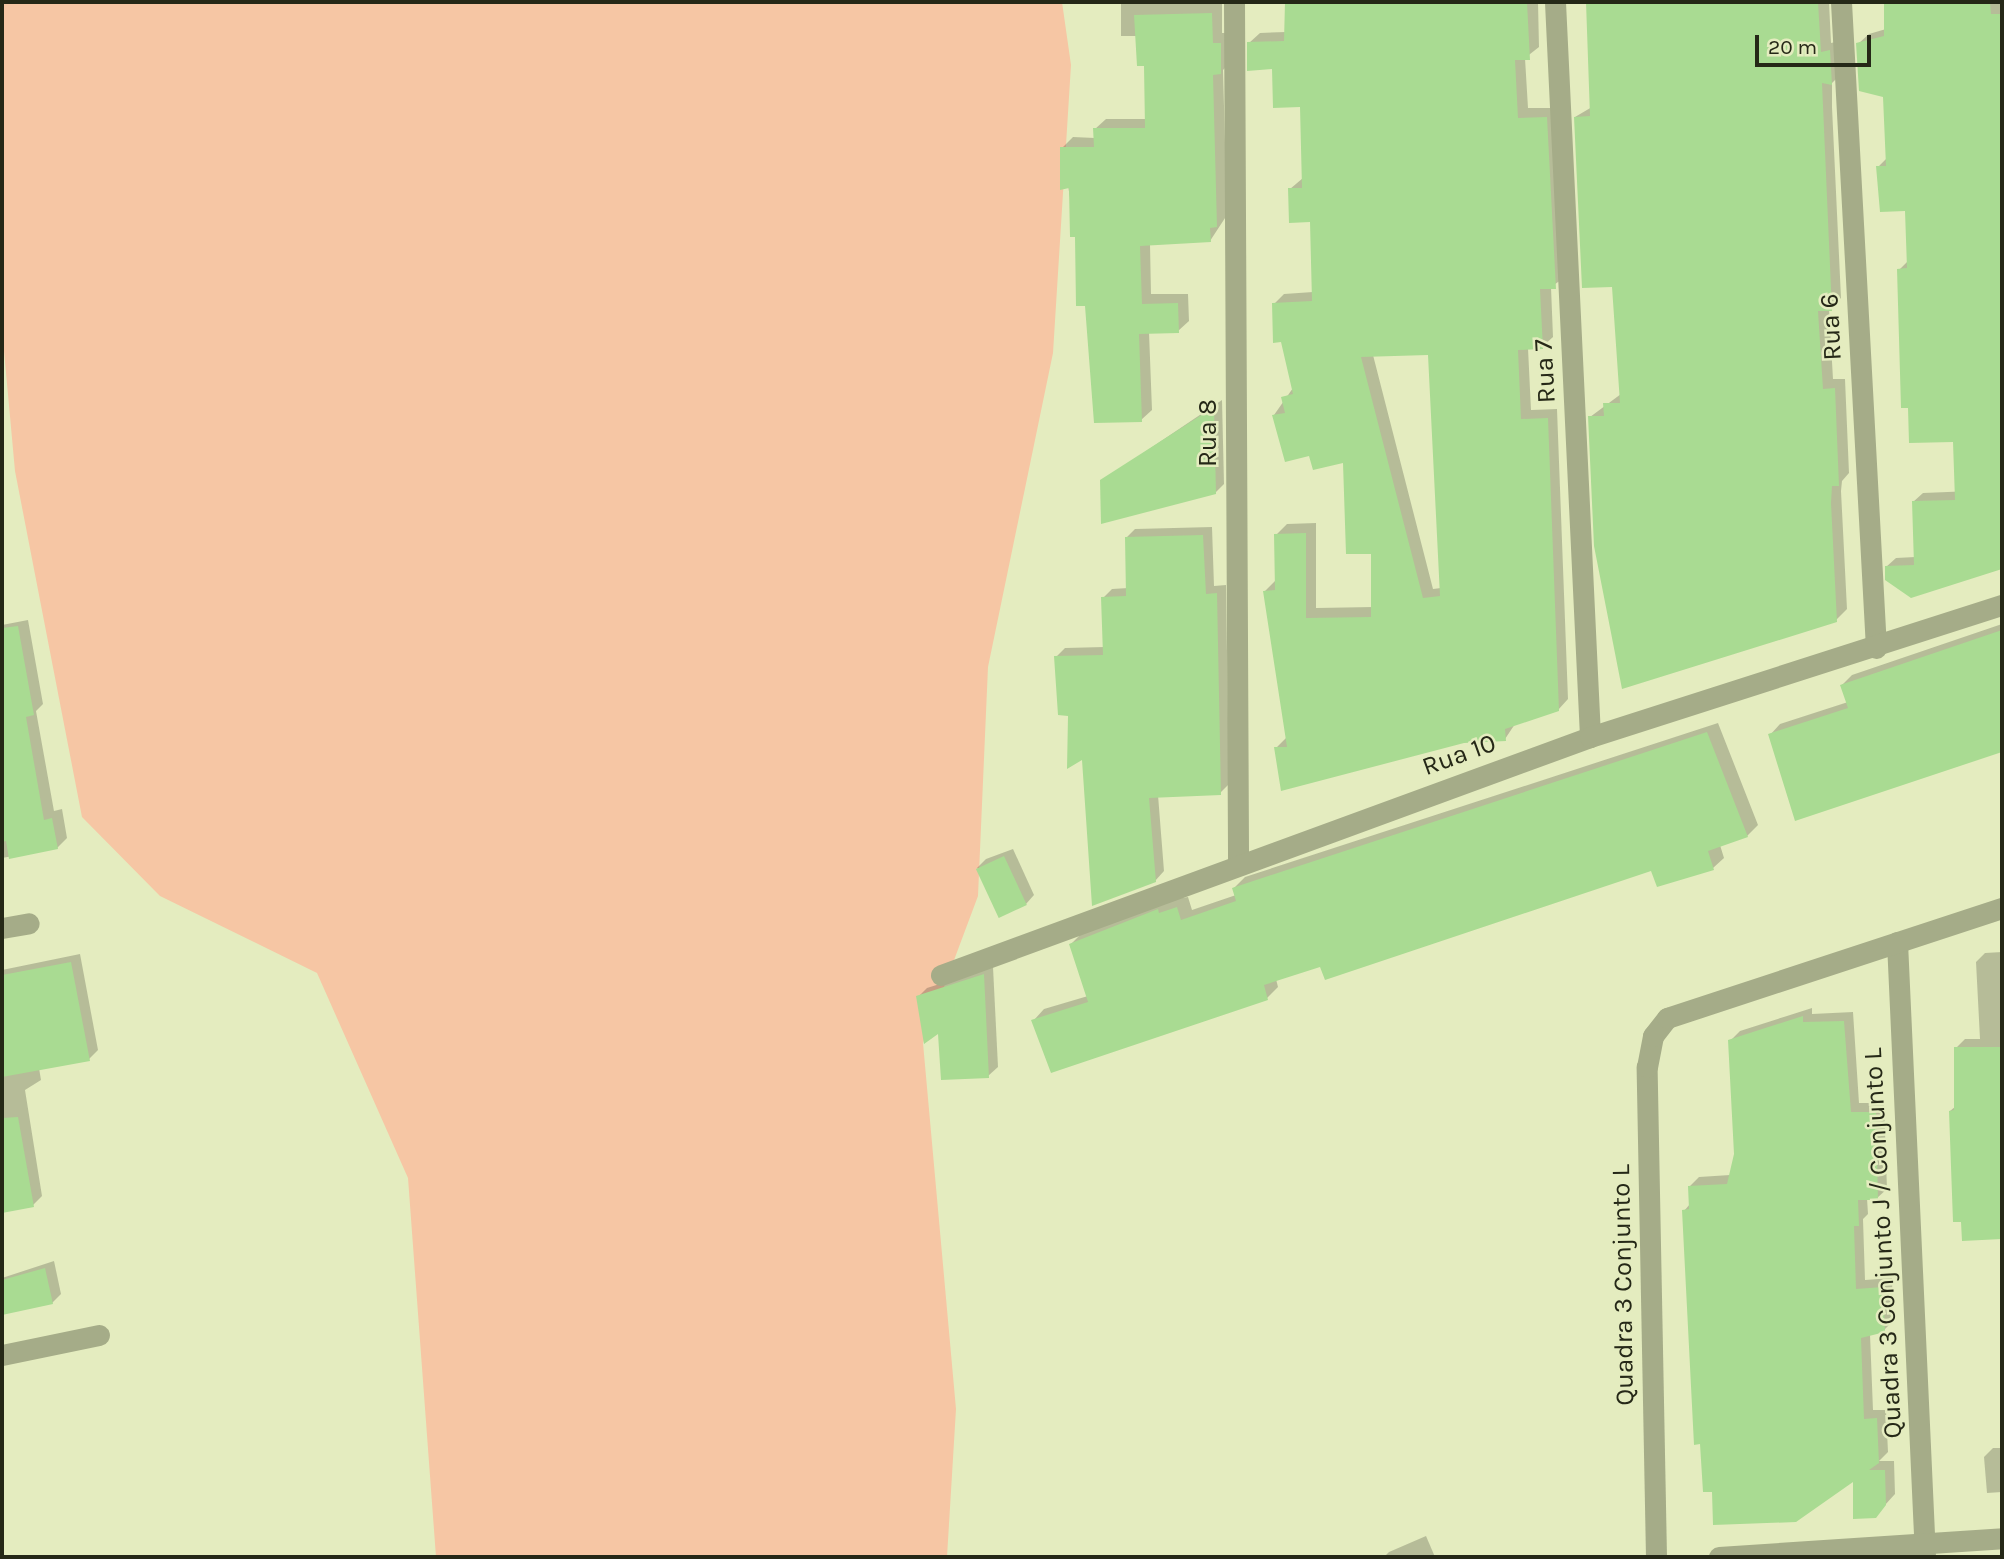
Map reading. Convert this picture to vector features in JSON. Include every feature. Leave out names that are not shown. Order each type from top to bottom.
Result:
[{"type":"street","name":"Rua 8","points":[[1234,2],[1238,865]]},
{"type":"street","name":"Rua 7","points":[[1555,2],[1590,737]]},
{"type":"street","name":"Rua 6","points":[[1841,2],[1876,648]]},
{"type":"street","name":"Rua 10","points":[[941,975],[1590,737],[2002,606]]},
{"type":"street","points":[[1897,942],[2002,908]]},
{"type":"street","points":[[2,928],[29,923]]},
{"type":"street","name":"Quadra 3 Conjunto L","points":[[1656,1557],[1647,1067],[1653,1036],[1667,1018],[1897,942]]},
{"type":"street","name":"Quadra 3 Conjunto J / Conjunto L","points":[[1897,942],[1925,1549]]},
{"type":"street","points":[[2,1355],[99,1335]]},
{"type":"street","points":[[1718,1557],[1925,1549],[2002,1538]]},
{"type":"shaded area","points":[[2,2],[1062,2],[1071,65],[1053,353],[988,667],[978,896],[923,1043],[956,1409],[947,1557],[436,1557],[408,1178],[317,973],[160,896],[82,817],[15,471],[2,329]]},
{"type":"building","points":[[1285,2],[1527,2],[1530,60],[1515,60],[1518,118],[1547,117],[1556,289],[1540,289],[1543,349],[1518,350],[1521,419],[1548,418],[1559,711],[1505,729],[1506,741],[1464,743],[1281,791],[1274,747],[1287,747],[1263,591],[1275,590],[1274,534],[1306,533],[1306,618],[1371,617],[1371,554],[1346,554],[1343,463],[1313,470],[1309,456],[1285,462],[1272,415],[1285,413],[1281,397],[1293,394],[1281,342],[1273,343],[1272,303],[1312,301],[1310,222],[1289,223],[1288,188],[1302,188],[1300,107],[1273,108],[1272,69],[1247,71],[1247,42],[1284,41]],"holes":[[[1428,355],[1440,596],[1423,598],[1361,357]]]},
{"type":"building","points":[[1586,2],[1818,2],[1821,52],[1830,50],[1832,85],[1822,83],[1832,311],[1818,311],[1823,389],[1835,388],[1839,486],[1832,486],[1831,503],[1837,622],[1622,689],[1594,546],[1588,416],[1604,416],[1603,403],[1620,403],[1612,287],[1582,288],[1574,117],[1590,116]]},
{"type":"building","points":[[1884,2],[1990,2],[1991,14],[2002,14],[2002,569],[1911,598],[1885,580],[1885,566],[1914,565],[1912,501],[1955,500],[1953,442],[1909,443],[1908,408],[1901,408],[1897,269],[1907,268],[1905,211],[1880,212],[1876,166],[1886,166],[1883,97],[1859,91],[1856,43],[1884,36]]},
{"type":"building","points":[[1212,13],[1213,43],[1221,43],[1221,74],[1213,75],[1217,227],[1210,228],[1211,242],[1140,246],[1142,304],[1178,303],[1179,333],[1139,334],[1142,422],[1094,423],[1085,306],[1076,306],[1075,237],[1070,237],[1069,188],[1060,190],[1060,147],[1094,147],[1093,128],[1145,128],[1144,66],[1137,66],[1134,15]]},
{"type":"building","points":[[1214,407],[1216,494],[1101,524],[1100,480]]},
{"type":"building","points":[[1203,535],[1206,594],[1217,593],[1221,795],[1149,798],[1156,882],[1092,906],[1082,760],[1067,769],[1068,716],[1058,715],[1054,656],[1103,655],[1101,597],[1126,596],[1125,537]]},
{"type":"building","points":[[18,626],[34,715],[26,717],[44,820],[52,818],[58,849],[9,859],[6,841],[2,842],[2,628]]},
{"type":"building","points":[[2002,630],[2002,752],[1795,821],[1768,734],[1848,708],[1840,685]]},
{"type":"building","points":[[1707,732],[1748,837],[1708,851],[1714,870],[1657,887],[1651,871],[1325,980],[1320,967],[1264,985],[1268,1000],[1051,1073],[1031,1020],[1088,1002],[1069,944],[1158,909],[1159,913],[1177,907],[1181,920],[1236,901],[1232,888]]},
{"type":"building","points":[[1004,856],[1027,905],[999,918],[976,869]]},
{"type":"building","points":[[71,962],[90,1061],[2,1077],[2,975]]},
{"type":"building","points":[[984,974],[989,1078],[941,1080],[938,1034],[924,1044],[916,996]]},
{"type":"building","points":[[1803,1016],[1803,1022],[1844,1021],[1851,1112],[1876,1112],[1878,1200],[1858,1200],[1859,1226],[1854,1226],[1856,1289],[1883,1287],[1885,1332],[1861,1338],[1864,1419],[1877,1418],[1879,1463],[1869,1470],[1885,1470],[1886,1505],[1876,1518],[1853,1519],[1853,1482],[1796,1522],[1713,1525],[1712,1492],[1703,1492],[1700,1444],[1694,1445],[1682,1210],[1689,1209],[1688,1186],[1727,1184],[1734,1154],[1728,1040]]},
{"type":"building","points":[[1954,1047],[2002,1047],[2002,1239],[1962,1241],[1961,1222],[1953,1222],[1949,1111],[1954,1110]]},
{"type":"building","points":[[18,1117],[34,1207],[2,1213],[2,1118]]},
{"type":"building","points":[[45,1268],[53,1304],[2,1315],[2,1280]]}]
